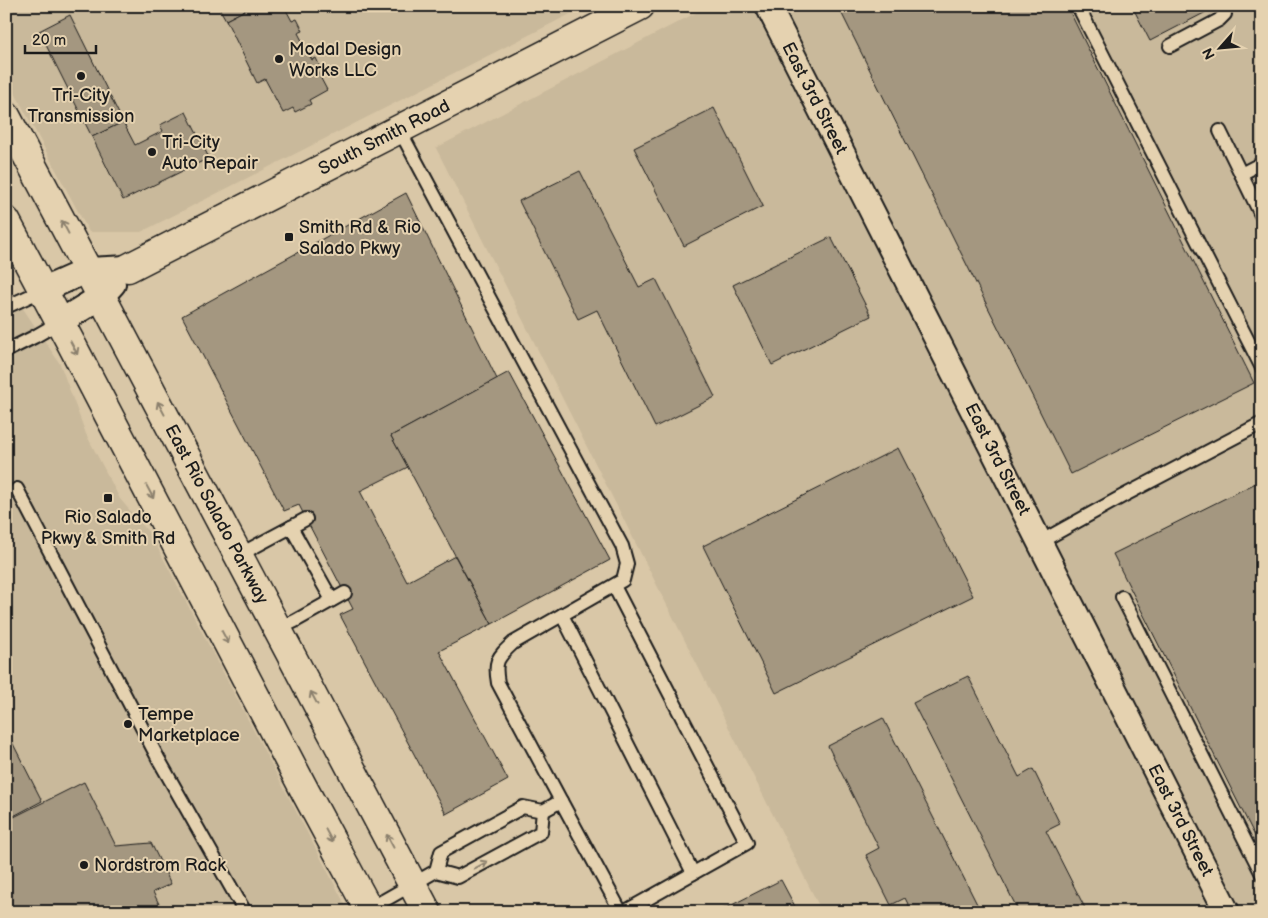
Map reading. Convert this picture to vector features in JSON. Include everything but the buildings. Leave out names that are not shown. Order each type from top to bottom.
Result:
[{"type":"main road","name":"South Smith Road","points":[[128,268],[640,6]]},
{"type":"main road","name":"East Rio Salado Parkway","points":[[6,116],[278,630],[424,878],[427,912]]},
{"type":"main road","points":[[6,221],[370,910]]},
{"type":"street","name":"East 3rd Street","points":[[768,6],[1227,912]]},
{"type":"street","name":"South Smith Road","points":[[43,290],[88,270],[128,268]]},
{"type":"street","name":"South Smith Road","points":[[60,322],[102,296],[128,268]]},
{"type":"lane","points":[[1078,6],[1262,368]]},
{"type":"lane","points":[[1170,46],[1219,20],[1224,14],[1224,6]]},
{"type":"lane","points":[[399,129],[622,546],[627,564],[623,580],[513,643],[500,656],[496,669],[498,683],[622,912],[747,843],[614,586]]},
{"type":"lane","points":[[1220,131],[1262,217]]},
{"type":"lane","points":[[1241,174],[1262,163]]},
{"type":"lane","name":"South Smith Road","points":[[6,307],[43,290]]},
{"type":"lane","name":"South Smith Road","points":[[6,351],[34,338],[60,322]]},
{"type":"lane","points":[[1040,542],[1262,423]]},
{"type":"lane","points":[[17,489],[159,760],[245,912]]},
{"type":"lane","points":[[239,555],[306,519]]},
{"type":"lane","points":[[291,527],[332,600]]},
{"type":"lane","points":[[278,630],[345,593]]},
{"type":"lane","points":[[1122,597],[1262,874]]},
{"type":"lane","points":[[562,615],[693,873]]},
{"type":"lane","points":[[370,910],[424,878],[441,852],[523,807],[543,811],[562,801]]},
{"type":"lane","points":[[424,878],[458,877],[541,832],[543,811]]},
{"type":"shaded area","points":[[6,6],[586,6],[141,232],[89,232],[6,76]]},
{"type":"shaded area","points":[[709,6],[1262,6],[1262,912],[822,912],[436,148]]},
{"type":"shaded area","name":"Tempe Marketplace","points":[[6,283],[60,364],[86,434],[120,499],[151,535],[349,912],[6,912]]},
{"type":"place","name":"Modal Design Works LLC","points":[[279,59]]},
{"type":"place","name":"Tri-City Transmission","points":[[81,76]]},
{"type":"place","name":"Tri-City Auto Repair","points":[[152,152]]},
{"type":"place","name":"Smith Rd & Rio Salado Pkwy","points":[[289,237]]},
{"type":"place","name":"Rio Salado Pkwy & Smith Rd","points":[[108,498]]},
{"type":"place","name":"Tempe Marketplace","points":[[128,724]]},
{"type":"place","name":"Nordstrom Rack","points":[[84,865]]}]
